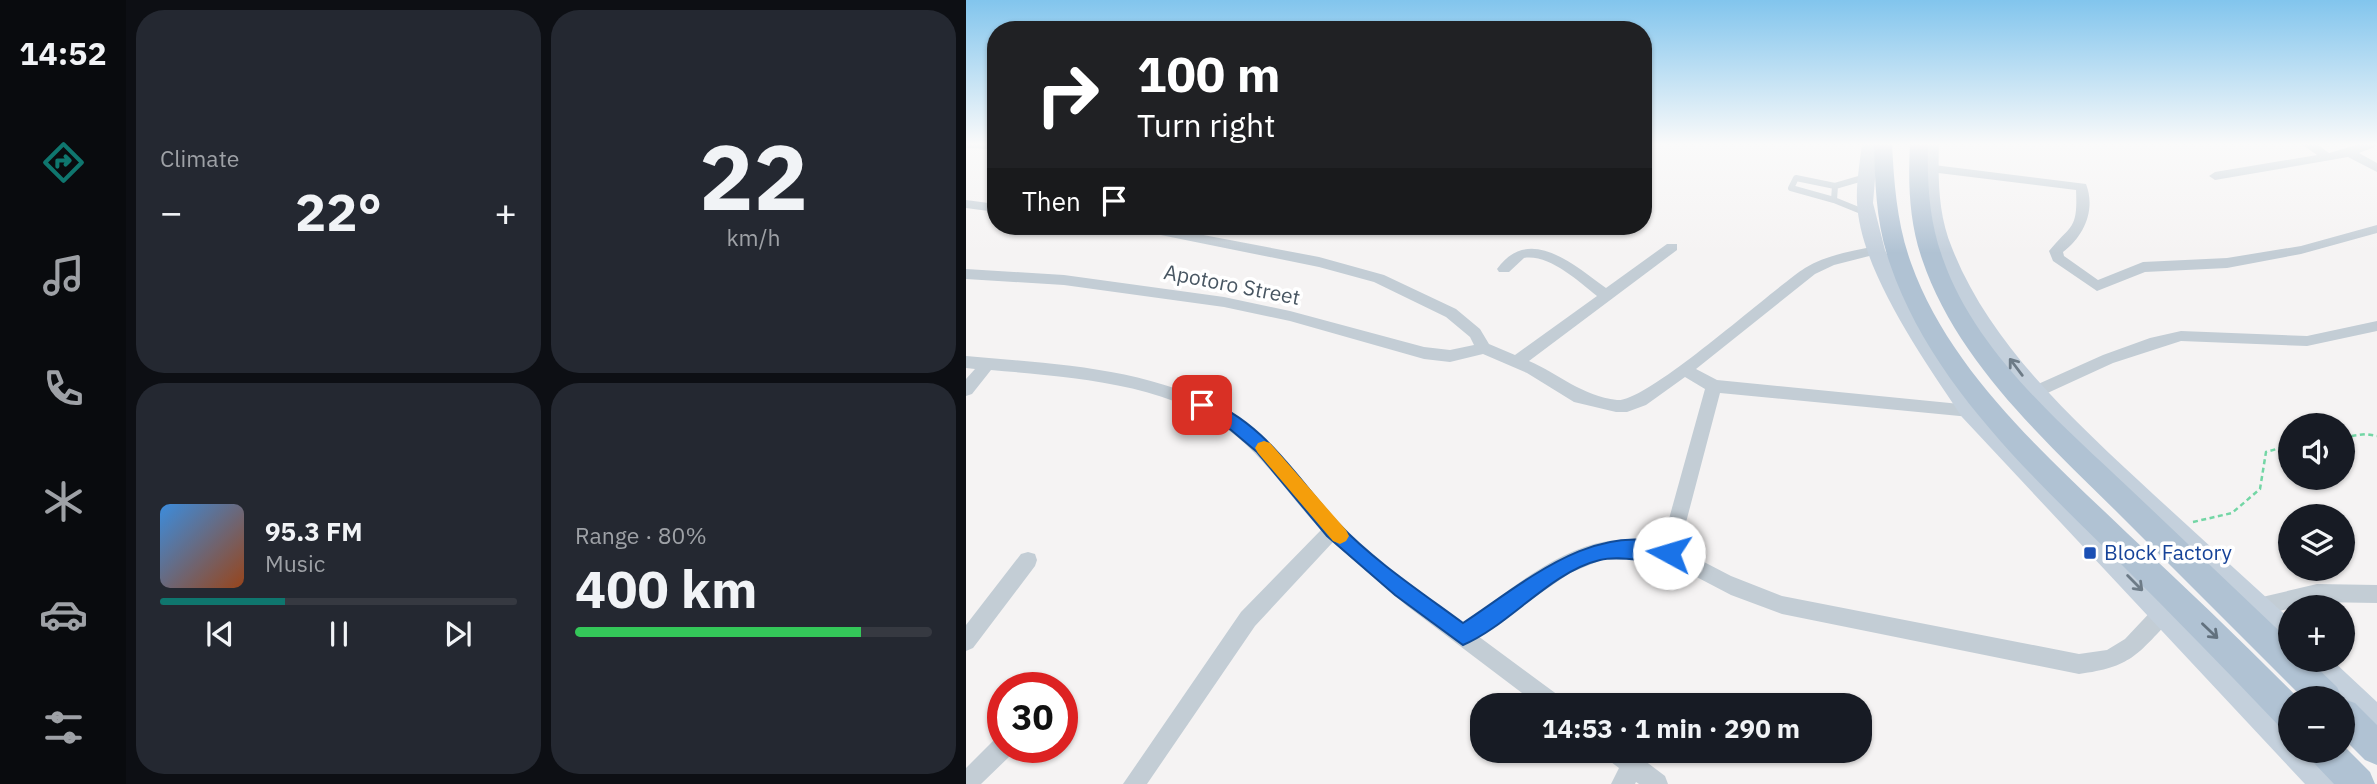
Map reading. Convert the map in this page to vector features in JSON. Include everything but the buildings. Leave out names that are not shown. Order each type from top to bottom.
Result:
[{"type":"main road","points":[[1882,180],[1882,195],[1892,240],[1905,279],[1936,337],[2014,439],[2080,516],[2225,646],[2278,701]]},
{"type":"main road","points":[[1920,180],[1917,206],[1928,247],[1945,292],[1999,374],[2041,420],[2314,686]]},
{"type":"main road","points":[[2355,727],[2377,748]]},
{"type":"main road","points":[[2338,763],[2358,784]]},
{"type":"street","points":[[1866,180],[1865,203],[1876,250],[1899,301],[1924,345],[1970,411],[2080,516],[2164,612],[2278,734]]},
{"type":"street","points":[[1926,180],[1929,203],[1944,251],[1963,294],[2035,392],[2079,439],[2278,626]]},
{"type":"street","points":[[2044,180],[2082,187],[2083,210],[2080,228],[2056,251],[2057,258],[2097,286],[2143,267],[2227,263],[2301,250],[2377,229]]},
{"type":"street","points":[[966,204],[987,207]]},
{"type":"street","points":[[1182,235],[1319,262],[1379,278],[1451,313],[1475,333],[1485,348],[1517,362],[1580,398],[1616,406],[1627,406],[1640,401],[1684,370],[1810,271],[1830,261],[1876,250]]},
{"type":"street","points":[[1517,362],[1672,247]]},
{"type":"street","points":[[1504,269],[1520,254],[1528,251],[1557,262],[1607,296]]},
{"type":"street","name":"Apotoro Street","points":[[966,274],[1064,280],[1224,302],[1290,316],[1424,354],[1450,356],[1485,348]]},
{"type":"street","points":[[2035,392],[2108,359],[2180,336],[2307,341],[2377,326]]},
{"type":"street","points":[[966,362],[1108,380],[1158,390],[1202,405],[1237,425],[1263,447],[1333,530],[1401,589],[1539,693]]},
{"type":"street","points":[[966,390],[987,364]]},
{"type":"street","points":[[1684,370],[1714,386],[1970,411]]},
{"type":"street","points":[[1669,553],[1714,386]]},
{"type":"street","points":[[1134,784],[1248,619],[1333,530]]},
{"type":"street","points":[[1463,635],[1567,564],[1600,551],[1631,549],[1669,553],[1746,593],[1782,605],[2079,664],[2110,660],[2132,646],[2164,612]]},
{"type":"street","points":[[966,641],[1028,560]]},
{"type":"street","points":[[2258,607],[2317,593],[2377,594]]},
{"type":"street","points":[[2326,672],[2377,720]]},
{"type":"street","points":[[966,783],[987,763]]},
{"type":"street","points":[[1631,763],[1657,784]]},
{"type":"street","points":[[2305,763],[2325,784]]},
{"type":"street","points":[[1622,784],[1634,765]]},
{"type":"lane","points":[[1795,180],[1791,188],[1834,200],[1867,214]]},
{"type":"lane","points":[[1804,180],[1835,186],[1857,180]]},
{"type":"lane","points":[[1834,200],[1835,186]]},
{"type":"path","points":[[2355,435],[2377,436]]},
{"type":"path","points":[[2172,526],[2232,513],[2260,489],[2266,452],[2278,449]]},
{"type":"slow traffic","points":[[1264,448],[1340,536]]},
{"type":"place","name":"Block Factory","points":[[2090,553]]},
{"type":"route","points":[[1202,405],[1237,425],[1263,447],[1333,530],[1401,589],[1463,635],[1567,564],[1600,551],[1631,549],[1669,553]]}]
